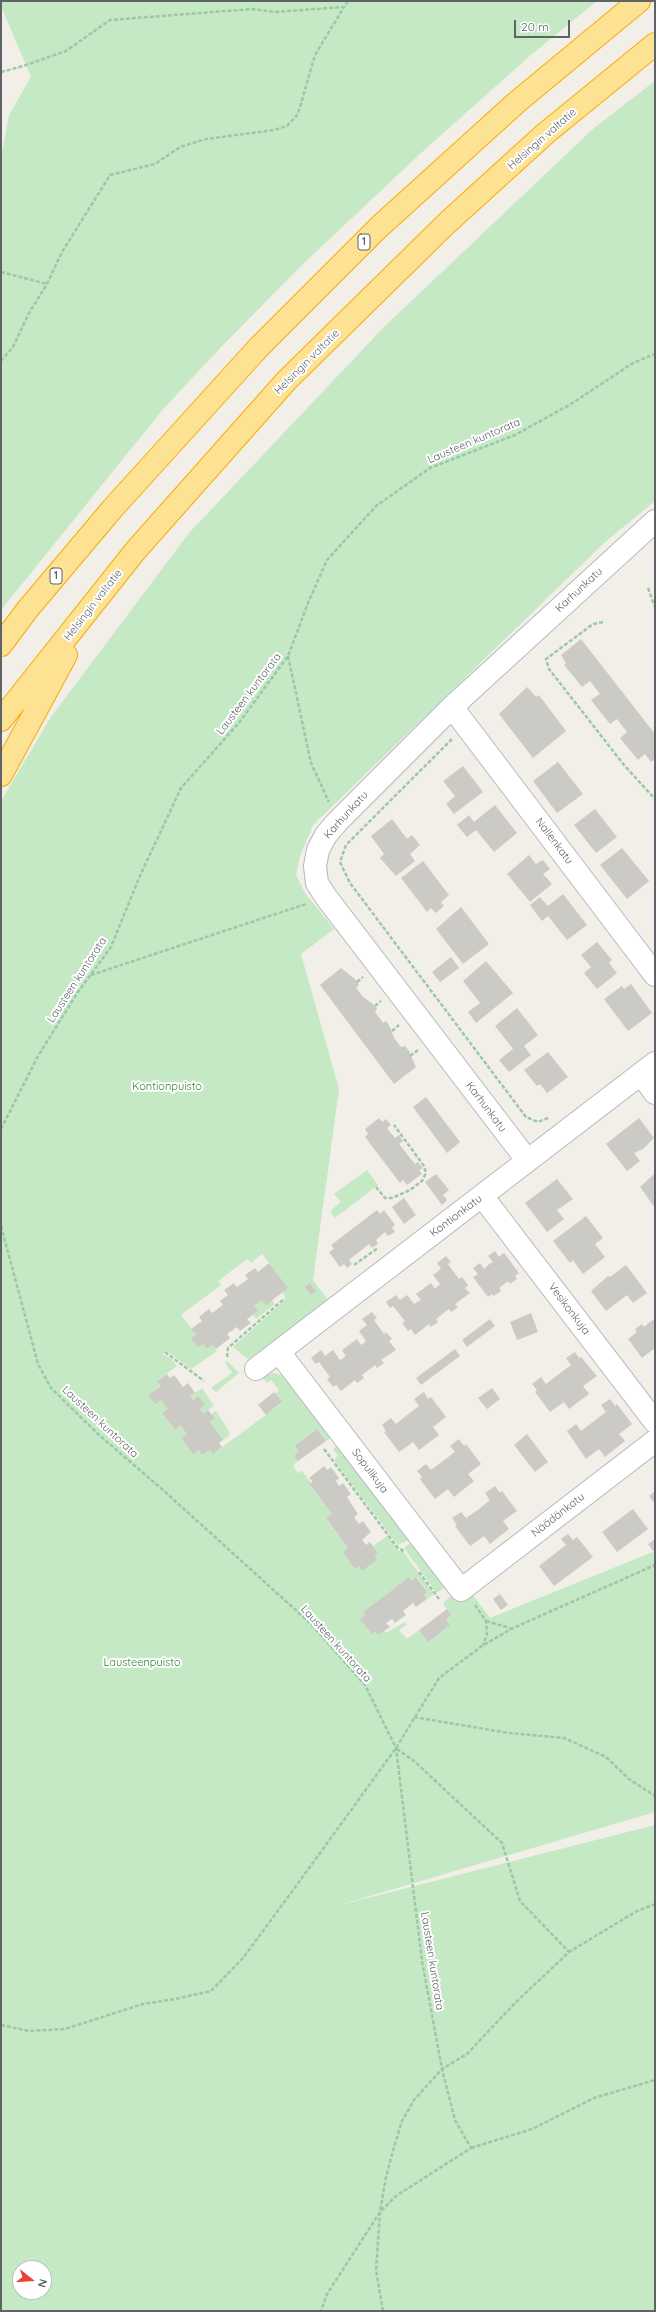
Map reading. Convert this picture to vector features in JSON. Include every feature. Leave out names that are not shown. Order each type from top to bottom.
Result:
[{"type":"highway","name":"1","points":[[1,645],[27,610],[113,508],[258,348],[379,227],[517,102],[639,1]]},
{"type":"highway","name":"Helsingin valtatie","points":[[1,720],[136,550],[287,380],[448,222],[546,133],[655,44]]},
{"type":"highway","points":[[1,775],[93,604]]},
{"type":"street","name":"Karhunkatu","points":[[527,1160],[326,897],[317,882],[315,866],[318,850],[326,835],[338,821],[452,707],[655,521]]},
{"type":"street","name":"Nallenkatu","points":[[452,707],[655,975]]},
{"type":"street","name":"Kontionkatu","points":[[256,1369],[648,1068]]},
{"type":"street","points":[[648,1068],[655,1093]]},
{"type":"street","name":"Vesikonkuja","points":[[482,1196],[655,1422]]},
{"type":"street","name":"Sopulikuja","points":[[279,1352],[462,1589]]},
{"type":"street","name":"Näädänkatu","points":[[462,1589],[655,1441]]},
{"type":"path","points":[[1,361],[13,347],[29,313],[47,284],[62,252],[110,175],[155,164],[180,147],[206,139],[242,132],[274,130],[287,126],[298,114],[315,55],[348,1]]},
{"type":"path","points":[[1,72],[23,66],[66,50],[110,20],[252,9],[274,12],[344,7]]},
{"type":"path","points":[[1,272],[47,284]]},
{"type":"path","name":"Lausteen kuntorata","points":[[1,1129],[38,1056],[90,976],[111,947],[139,878],[182,788],[238,724],[288,656],[308,603],[327,560],[376,506],[430,468],[515,435],[571,404],[633,363],[655,354]]},
{"type":"path","points":[[648,588],[655,607]]},
{"type":"path","points":[[603,622],[593,624],[546,658],[549,669],[624,765],[655,799]]},
{"type":"path","points":[[288,656],[311,763],[338,821]]},
{"type":"path","points":[[466,724],[346,846],[340,862],[350,883],[526,1116],[538,1122],[550,1118]]},
{"type":"path","points":[[90,976],[326,897]]},
{"type":"path","points":[[376,1187],[385,1198],[392,1198],[410,1190],[422,1181],[426,1173],[424,1166],[394,1124]]},
{"type":"path","name":"Lausteen kuntorata","points":[[1,1226],[38,1364],[51,1388],[99,1435],[163,1490],[310,1623],[364,1686],[396,1748],[422,1961],[442,2069],[455,2120],[471,2148]]},
{"type":"path","points":[[227,1357],[228,1348],[284,1299]]},
{"type":"path","points":[[165,1352],[204,1381]]},
{"type":"path","points":[[324,1449],[397,1547],[404,1550],[408,1556]]},
{"type":"path","points":[[1,2025],[29,2032],[65,2029],[143,2004],[211,1991],[243,1958],[396,1748],[439,1678],[482,1646],[511,1629],[655,1565]]},
{"type":"path","points":[[417,1568],[439,1599]]},
{"type":"path","points":[[462,1589],[486,1621],[487,1634],[482,1646]]},
{"type":"path","points":[[486,1621],[511,1629]]},
{"type":"path","points":[[414,1718],[509,1734],[564,1738],[606,1757],[629,1779],[655,1796]]},
{"type":"path","points":[[396,1748],[414,1761],[502,1843],[520,1901],[570,1952]]},
{"type":"path","points":[[383,2311],[376,2270],[380,2212],[386,2177],[402,2121],[414,2100],[442,2069],[468,2054],[515,2003],[570,1952],[637,1911],[655,1904]]},
{"type":"path","points":[[321,2311],[327,2294],[380,2212],[396,2196],[471,2148],[532,2129],[594,2098],[655,2080]]},
{"type":"green space","points":[[1,1],[597,1],[532,54],[421,153],[304,263],[226,342],[164,408],[1,610],[1,159],[9,115],[31,77],[1,6]]},
{"type":"green space","points":[[655,81],[655,501],[604,543],[313,825],[300,856],[296,875],[305,893],[334,929],[301,954],[339,1089],[313,1280],[328,1300],[249,1359],[246,1358],[233,1347],[283,1302],[285,1297],[282,1292],[288,1288],[262,1254],[251,1263],[247,1259],[218,1281],[221,1285],[181,1315],[196,1334],[191,1338],[198,1347],[203,1344],[207,1349],[212,1345],[217,1351],[191,1369],[166,1350],[163,1354],[170,1358],[177,1366],[157,1381],[161,1386],[148,1395],[161,1400],[168,1409],[162,1413],[174,1429],[180,1425],[187,1434],[181,1438],[193,1454],[199,1450],[203,1455],[210,1450],[213,1454],[282,1403],[275,1394],[279,1390],[271,1380],[267,1383],[262,1377],[273,1373],[284,1376],[332,1437],[326,1441],[317,1429],[295,1457],[298,1461],[293,1466],[298,1473],[302,1471],[311,1483],[309,1485],[332,1514],[326,1519],[348,1548],[343,1552],[355,1568],[359,1566],[362,1571],[377,1560],[375,1556],[378,1553],[373,1546],[387,1536],[399,1551],[403,1551],[433,1593],[433,1595],[427,1599],[424,1595],[427,1592],[417,1577],[412,1581],[409,1577],[363,1612],[365,1616],[361,1620],[372,1634],[375,1632],[378,1635],[384,1631],[386,1633],[405,1622],[406,1625],[399,1630],[407,1639],[419,1630],[428,1642],[450,1625],[446,1620],[451,1615],[443,1603],[454,1593],[473,1595],[490,1618],[655,1551],[655,1812],[336,1906],[655,1825],[655,2311],[1,2311],[1,801],[51,717],[189,533],[385,326],[594,128]]},
{"type":"green space","points":[[367,1170],[378,1185],[335,1218],[330,1211],[341,1202],[334,1194]]},
{"type":"green space","points":[[262,1300],[272,1300],[275,1304],[256,1319],[253,1315],[258,1311],[254,1306]]},
{"type":"green space","points":[[227,1361],[239,1373],[216,1392],[211,1388],[232,1373],[225,1363]]},
{"type":"green space","points":[[202,1388],[214,1406],[203,1413],[200,1409],[198,1396],[193,1400],[190,1396]]},
{"type":"green space","points":[[216,1411],[229,1431],[229,1436],[223,1440],[210,1422],[215,1419],[211,1414]]},
{"type":"green space","points":[[341,1443],[413,1538],[398,1545],[334,1460],[338,1456],[333,1449]]},
{"type":"green space","points":[[414,1540],[448,1585],[438,1592],[436,1592],[404,1548]]},
{"type":"building","points":[[581,639],[655,734],[655,759],[651,762],[645,754],[638,760],[620,738],[627,732],[617,719],[610,724],[591,700],[600,694],[590,681],[582,687],[564,665],[566,663],[561,655]]},
{"type":"building","points":[[527,687],[536,697],[539,695],[566,731],[533,758],[499,714]]},
{"type":"building","points":[[558,762],[583,794],[557,813],[533,781]]},
{"type":"building","points":[[463,766],[483,792],[454,814],[446,804],[455,796],[443,781]]},
{"type":"building","points":[[495,805],[517,833],[494,852],[476,830],[467,837],[457,825],[469,815],[474,822]]},
{"type":"building","points":[[595,809],[617,837],[596,853],[574,825]]},
{"type":"building","points":[[392,819],[407,839],[412,835],[420,845],[410,854],[415,861],[396,876],[380,858],[384,854],[371,836]]},
{"type":"building","points":[[622,848],[649,881],[627,899],[600,865]]},
{"type":"building","points":[[529,855],[536,864],[543,860],[550,869],[543,874],[552,884],[530,902],[507,874]]},
{"type":"building","points":[[423,861],[449,895],[441,902],[444,906],[436,913],[431,908],[427,912],[401,878]]},
{"type":"building","points":[[563,894],[587,925],[567,940],[548,916],[542,921],[530,905],[540,897],[548,906]]},
{"type":"building","points":[[461,907],[489,944],[463,964],[436,929]]},
{"type":"building","points":[[597,942],[612,960],[609,963],[617,973],[597,989],[584,973],[591,967],[581,955]]},
{"type":"building","points":[[451,957],[459,968],[440,982],[432,972]]},
{"type":"building","points":[[486,961],[513,993],[476,1023],[468,1012],[480,1003],[463,981]]},
{"type":"building","points":[[341,968],[355,979],[359,985],[356,988],[363,997],[377,1009],[375,1012],[383,1023],[386,1021],[394,1038],[401,1047],[405,1046],[409,1051],[416,1067],[394,1084],[320,985]]},
{"type":"building","points":[[631,984],[652,1013],[628,1031],[604,999],[622,986],[624,989]]},
{"type":"building","points":[[517,1008],[538,1035],[524,1046],[531,1055],[509,1072],[499,1060],[513,1049],[495,1026]]},
{"type":"building","points":[[548,1052],[568,1077],[547,1093],[540,1084],[537,1086],[524,1070]]},
{"type":"building","points":[[426,1097],[460,1142],[447,1153],[413,1107]]},
{"type":"building","points":[[379,1118],[382,1122],[386,1119],[391,1125],[387,1128],[395,1138],[399,1135],[403,1141],[399,1144],[415,1164],[418,1162],[423,1168],[419,1170],[422,1174],[407,1185],[403,1180],[400,1183],[365,1137],[368,1134],[365,1129]]},
{"type":"building","points":[[639,1118],[654,1138],[643,1149],[634,1153],[640,1161],[627,1171],[606,1144]]},
{"type":"building","points":[[436,1174],[449,1190],[443,1195],[447,1200],[442,1205],[425,1182]]},
{"type":"building","points":[[653,1175],[655,1175],[655,1208],[640,1187]]},
{"type":"building","points":[[557,1179],[573,1199],[557,1210],[564,1219],[547,1232],[525,1203]]},
{"type":"building","points":[[404,1198],[416,1215],[404,1224],[392,1207]]},
{"type":"building","points":[[377,1210],[380,1214],[384,1210],[395,1225],[392,1228],[395,1232],[388,1236],[385,1232],[376,1240],[378,1244],[372,1248],[369,1244],[349,1260],[352,1264],[347,1268],[344,1264],[340,1267],[329,1252],[334,1249],[331,1245]]},
{"type":"building","points":[[586,1216],[603,1238],[595,1244],[605,1257],[583,1274],[573,1260],[570,1263],[553,1241]]},
{"type":"building","points":[[495,1251],[499,1257],[504,1253],[519,1273],[515,1276],[517,1279],[510,1284],[508,1281],[499,1288],[501,1291],[494,1296],[492,1294],[488,1297],[473,1277],[478,1274],[473,1268],[480,1263],[484,1269],[493,1262],[488,1256]]},
{"type":"building","points":[[446,1256],[451,1262],[448,1264],[459,1279],[462,1277],[468,1285],[465,1288],[470,1293],[455,1304],[458,1307],[451,1312],[449,1309],[436,1319],[438,1322],[431,1327],[429,1324],[415,1335],[411,1329],[408,1331],[402,1323],[405,1321],[393,1306],[390,1308],[386,1302],[396,1295],[400,1300],[407,1295],[414,1304],[421,1300],[416,1294],[431,1283],[435,1289],[440,1284],[433,1275],[441,1269],[437,1263]]},
{"type":"building","points":[[269,1263],[288,1288],[266,1305],[262,1300],[254,1306],[258,1311],[247,1319],[251,1323],[240,1331],[237,1327],[227,1334],[230,1338],[216,1349],[212,1345],[207,1349],[203,1344],[198,1347],[191,1338],[196,1334],[191,1329],[202,1321],[199,1317],[209,1309],[212,1313],[223,1305],[220,1301],[228,1295],[224,1290],[234,1283],[237,1287],[248,1279],[245,1275],[255,1268],[258,1272]]},
{"type":"building","points":[[626,1265],[647,1293],[633,1303],[627,1295],[606,1311],[591,1291],[608,1276],[610,1277]]},
{"type":"building","points":[[310,1283],[316,1291],[311,1295],[305,1287]]},
{"type":"building","points":[[372,1312],[377,1318],[374,1320],[384,1334],[386,1332],[392,1339],[389,1341],[396,1350],[381,1360],[384,1363],[377,1368],[375,1365],[362,1375],[364,1378],[357,1383],[355,1380],[341,1391],[336,1385],[333,1387],[327,1379],[330,1377],[319,1362],[316,1364],[311,1358],[321,1350],[325,1356],[333,1350],[340,1360],[346,1356],[342,1350],[357,1339],[361,1345],[366,1341],[359,1331],[367,1325],[362,1319]]},
{"type":"building","points":[[531,1313],[538,1332],[517,1340],[510,1322]]},
{"type":"building","points":[[655,1318],[655,1348],[642,1358],[628,1339],[637,1332],[635,1329],[642,1324],[644,1327]]},
{"type":"building","points":[[490,1319],[495,1326],[467,1347],[462,1340]]},
{"type":"building","points":[[455,1349],[460,1356],[421,1385],[416,1378]]},
{"type":"building","points":[[575,1352],[597,1376],[583,1386],[589,1394],[569,1409],[564,1402],[550,1412],[535,1392],[537,1390],[532,1384],[541,1377],[546,1384],[571,1365],[566,1358]]},
{"type":"building","points":[[167,1374],[170,1378],[174,1375],[183,1387],[188,1383],[195,1393],[190,1396],[193,1400],[198,1396],[205,1405],[200,1409],[203,1413],[208,1410],[215,1419],[210,1422],[223,1440],[219,1443],[222,1447],[213,1454],[210,1450],[202,1455],[199,1450],[193,1454],[181,1438],[187,1434],[180,1425],[175,1430],[162,1413],[168,1409],[161,1400],[155,1404],[148,1395],[161,1386],[157,1381]]},
{"type":"building","points":[[492,1388],[500,1399],[487,1409],[478,1398]]},
{"type":"building","points":[[274,1392],[282,1402],[266,1415],[258,1405]]},
{"type":"building","points":[[424,1392],[428,1399],[431,1397],[446,1417],[433,1427],[439,1435],[419,1450],[413,1442],[399,1452],[384,1432],[386,1431],[382,1425],[391,1418],[396,1424],[419,1406],[414,1399]]},
{"type":"building","points":[[610,1399],[615,1406],[617,1404],[632,1424],[619,1434],[625,1441],[605,1457],[599,1449],[586,1459],[567,1431],[576,1424],[581,1431],[606,1412],[601,1405]]},
{"type":"building","points":[[317,1429],[326,1441],[298,1461],[294,1456],[299,1451],[295,1446]]},
{"type":"building","points":[[527,1434],[548,1462],[535,1472],[514,1445]]},
{"type":"building","points":[[459,1439],[464,1446],[466,1444],[481,1464],[468,1474],[474,1481],[454,1497],[448,1489],[435,1499],[420,1479],[422,1477],[417,1471],[426,1464],[431,1470],[455,1452],[450,1446]]},
{"type":"building","points":[[324,1466],[327,1470],[331,1467],[339,1478],[336,1481],[339,1486],[343,1483],[351,1494],[347,1497],[358,1514],[354,1517],[359,1524],[363,1521],[371,1532],[362,1540],[366,1545],[370,1542],[378,1553],[375,1556],[377,1560],[362,1571],[359,1566],[355,1569],[343,1552],[348,1548],[326,1518],[332,1514],[309,1484],[313,1482],[309,1478]]},
{"type":"building","points":[[495,1486],[500,1493],[502,1491],[517,1511],[503,1521],[509,1529],[490,1544],[484,1536],[470,1546],[455,1526],[457,1525],[452,1518],[461,1512],[466,1518],[479,1509],[490,1500],[485,1493]]},
{"type":"building","points":[[655,1491],[655,1504],[649,1496]]},
{"type":"building","points":[[633,1509],[648,1529],[617,1552],[602,1532]]},
{"type":"building","points":[[568,1534],[573,1540],[577,1537],[593,1557],[554,1586],[539,1566],[566,1545],[561,1539]]},
{"type":"building","points":[[655,1539],[655,1550],[653,1551],[648,1544]]},
{"type":"building","points":[[409,1577],[412,1581],[416,1577],[427,1592],[424,1595],[427,1599],[416,1607],[413,1603],[403,1611],[406,1615],[395,1623],[392,1619],[386,1623],[390,1627],[378,1635],[375,1632],[372,1634],[360,1619],[365,1616],[363,1612]]},
{"type":"building","points":[[500,1594],[508,1605],[501,1610],[493,1599]]},
{"type":"building","points":[[447,1609],[451,1615],[446,1620],[450,1625],[428,1642],[419,1630]]},
{"type":"park label","name":"Kontionpuisto","points":[[167,1087]]},
{"type":"park label","name":"Lausteenpuisto","points":[[142,1663]]}]
